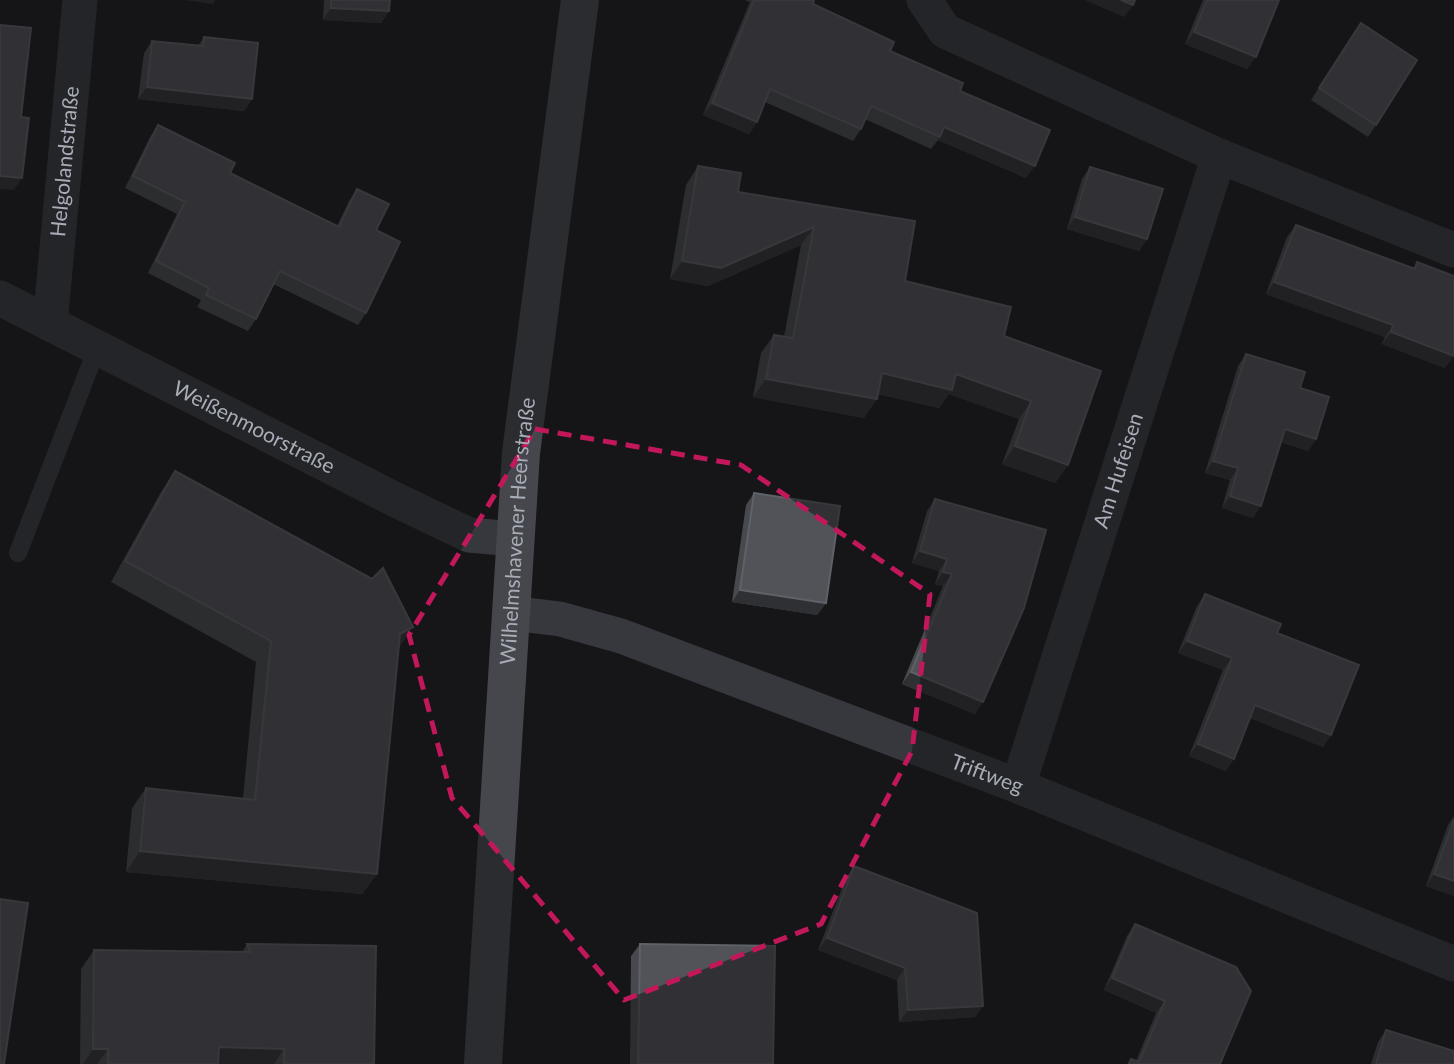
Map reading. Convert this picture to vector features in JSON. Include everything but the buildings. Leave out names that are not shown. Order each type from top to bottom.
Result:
[{"type":"street","name":"Helgolandstraße","points":[[50,324],[80,0]]},
{"type":"street","name":"Wilhelmshavener Heerstraße","points":[[483,1064],[514,539],[522,453],[580,0]]},
{"type":"street","points":[[924,0],[945,31],[1219,156],[1454,250]]},
{"type":"street","name":"Am Hufeisen","points":[[1018,786],[1219,156]]},
{"type":"street","name":"Weißenmoorstraße","points":[[0,298],[375,490],[470,535],[514,539]]},
{"type":"street","name":"Triftweg","points":[[510,613],[560,619],[621,636],[1018,786],[1454,964]]},
{"type":"lane","points":[[18,554],[97,348]]},
{"type":"highlighted area","points":[[535,429],[741,465],[930,594],[912,751],[821,924],[624,1000],[452,798],[409,635]]}]
